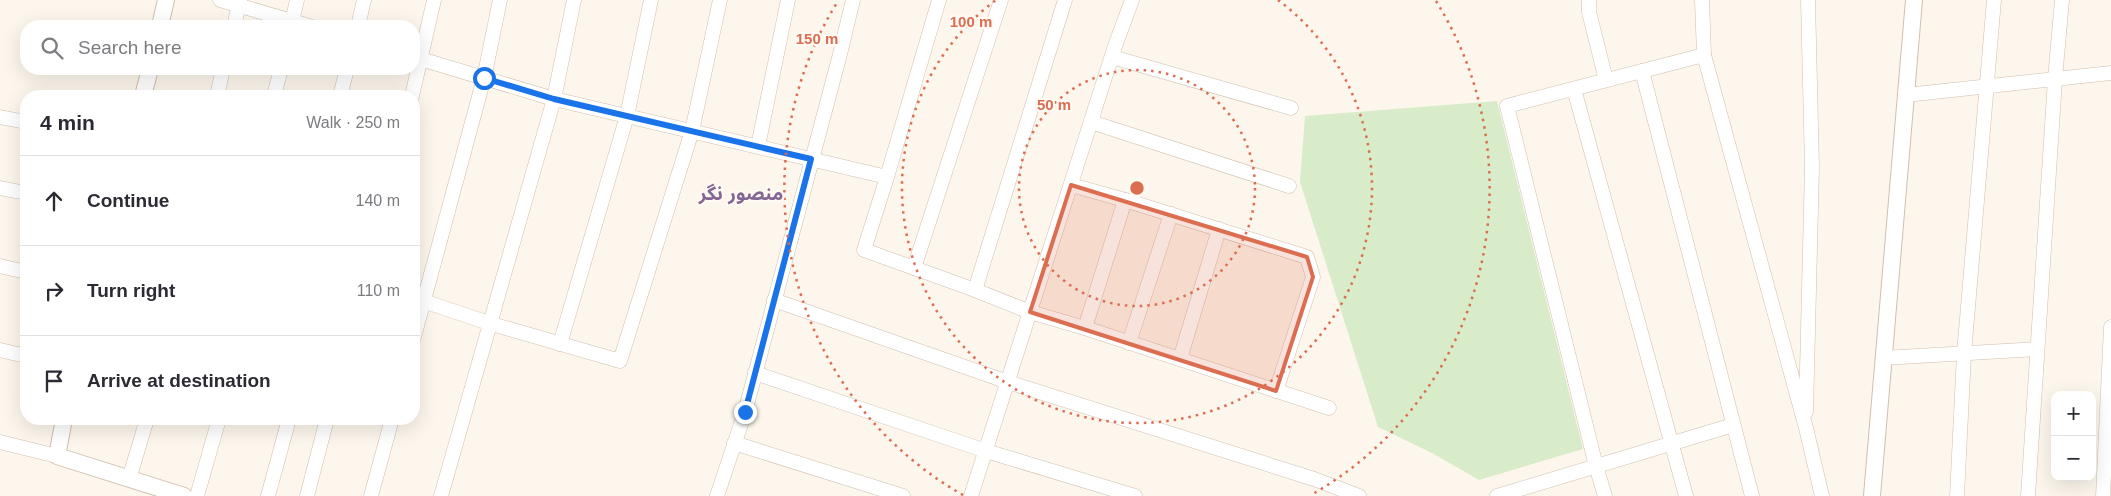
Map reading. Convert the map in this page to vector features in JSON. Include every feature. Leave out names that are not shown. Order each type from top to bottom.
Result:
[{"type":"street","points":[[161,20],[166,0]]},
{"type":"street","points":[[220,0],[240,3],[282,20]]},
{"type":"street","points":[[293,20],[297,0]]},
{"type":"street","points":[[359,20],[364,0]]},
{"type":"street","points":[[420,51],[434,0]]},
{"type":"street","points":[[420,296],[484,78],[500,0]]},
{"type":"street","points":[[441,496],[492,324],[554,99],[574,0]]},
{"type":"street","points":[[560,344],[627,116],[651,0]]},
{"type":"street","points":[[420,299],[492,324],[620,361],[692,131],[720,0]]},
{"type":"street","points":[[758,146],[788,0]]},
{"type":"street","points":[[717,496],[755,373],[853,0]]},
{"type":"street","points":[[939,0],[864,250],[1030,312],[1085,328],[1329,408]]},
{"type":"street","points":[[914,268],[1001,0]]},
{"type":"street","points":[[975,290],[1066,0]]},
{"type":"street","points":[[971,496],[1132,0]]},
{"type":"street","points":[[1589,0],[1589,12],[1606,80]]},
{"type":"street","points":[[1702,0],[1704,54],[1806,428],[1822,496]]},
{"type":"street","points":[[1806,428],[1812,167],[1808,0]]},
{"type":"street","points":[[1872,496],[1914,0]]},
{"type":"street","points":[[1957,496],[1964,354],[1994,0]]},
{"type":"street","points":[[2028,496],[2055,79],[2062,0]]},
{"type":"street","points":[[236,20],[240,3]]},
{"type":"street","points":[[1605,496],[1507,106],[1704,54]]},
{"type":"street","points":[[1112,57],[1291,108]]},
{"type":"street","points":[[420,59],[554,99],[887,177]]},
{"type":"street","points":[[1642,71],[1752,496]]},
{"type":"street","points":[[1906,95],[2111,73]]},
{"type":"street","points":[[145,90],[148,75]]},
{"type":"street","points":[[219,90],[222,75]]},
{"type":"street","points":[[276,90],[279,75]]},
{"type":"street","points":[[342,90],[345,75]]},
{"type":"street","points":[[413,90],[415,75]]},
{"type":"street","points":[[1574,89],[1686,496]]},
{"type":"street","points":[[0,117],[20,121]]},
{"type":"street","points":[[1091,122],[1289,186]]},
{"type":"street","points":[[1071,185],[1307,257],[1313,277],[1276,391]]},
{"type":"street","points":[[0,188],[20,192]]},
{"type":"street","points":[[1085,328],[1125,200]]},
{"type":"street","points":[[1129,343],[1171,214]]},
{"type":"street","points":[[1180,360],[1219,229]]},
{"type":"street","points":[[0,266],[20,271]]},
{"type":"street","points":[[774,300],[1008,382],[1314,478],[1359,496]]},
{"type":"street","points":[[2102,496],[2111,327]]},
{"type":"street","points":[[1883,358],[2037,349]]},
{"type":"street","points":[[0,350],[20,355]]},
{"type":"street","points":[[755,373],[986,451],[1135,496]]},
{"type":"street","points":[[57,456],[63,425]]},
{"type":"street","points":[[128,478],[144,425]]},
{"type":"street","points":[[197,496],[217,425]]},
{"type":"street","points":[[268,496],[287,425]]},
{"type":"street","points":[[307,496],[325,425]]},
{"type":"street","points":[[371,496],[390,425]]},
{"type":"street","points":[[1497,496],[1538,490],[1596,466],[1733,425]]},
{"type":"street","points":[[0,442],[57,456],[128,478],[151,491],[184,496]]},
{"type":"street","points":[[734,443],[903,496]]},
{"type":"highlighted area","points":[[1071,185],[1307,257],[1313,277],[1276,391],[1030,312]]},
{"type":"green space","points":[[1497,101],[1583,449],[1479,480],[1432,453],[1378,427],[1300,182],[1305,116]]},
{"type":"district","name":"منصور نگر","points":[[741,193]]},
{"type":"route","points":[[484,78],[554,99],[811,159],[745,412]]}]
